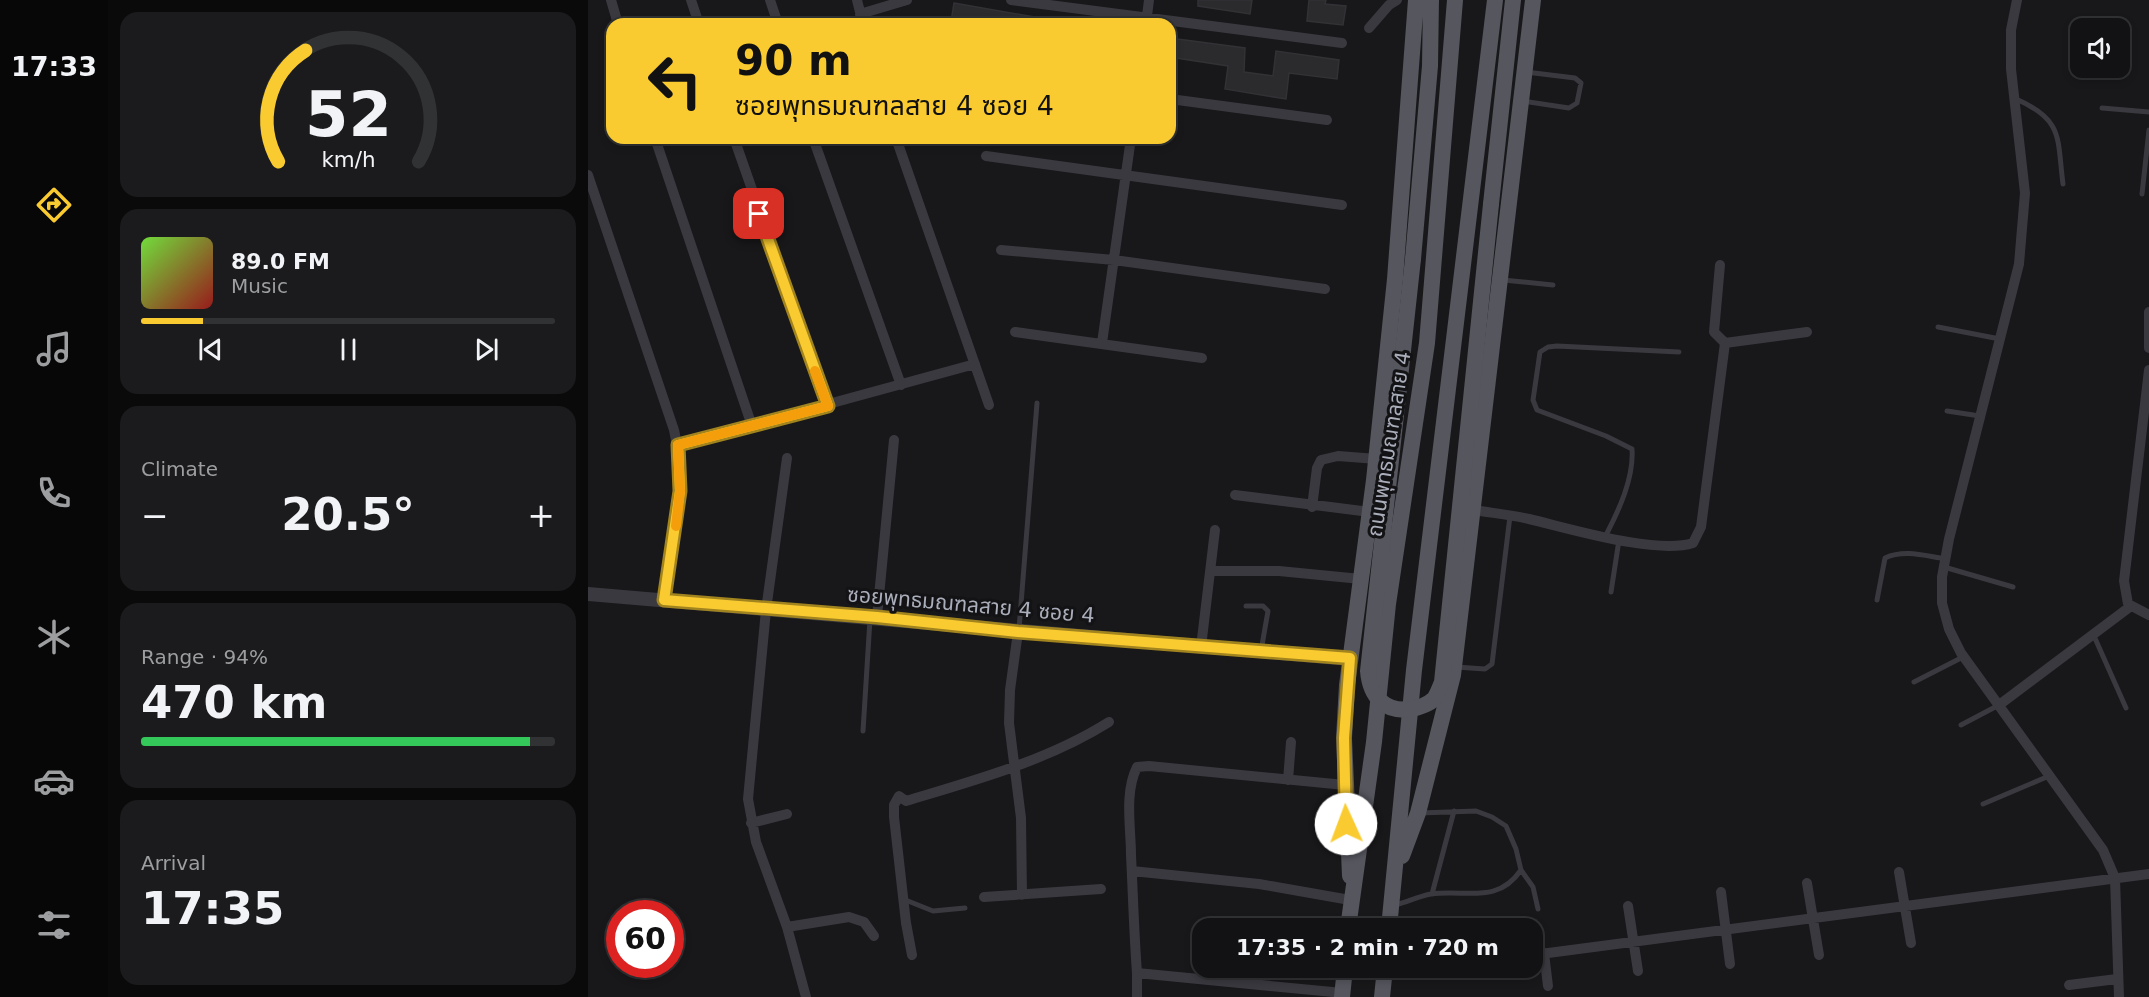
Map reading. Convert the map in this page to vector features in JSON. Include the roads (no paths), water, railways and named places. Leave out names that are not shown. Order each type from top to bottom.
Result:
[{"type":"main road","name":"ถนนพุทธมณฑลสาย 4","points":[[1351,896],[1344,738],[1350,658],[1377,459],[1396,268],[1416,0]]},
{"type":"main road","points":[[1431,0],[1430,66],[1413,259],[1368,671],[1369,686],[1384,706],[1403,710],[1417,708],[1434,700],[1442,682],[1513,3]]},
{"type":"main road","points":[[1430,66],[1446,0]]},
{"type":"main road","name":"ถนนพุทธมณฑลสาย 4","points":[[1349,918],[1365,815],[1388,604],[1427,343],[1455,0]]},
{"type":"main road","points":[[1390,918],[1414,670],[1495,0]]},
{"type":"main road","points":[[1394,879],[1418,813],[1454,667],[1533,0]]},
{"type":"main road","points":[[1342,995],[1344,978]]},
{"type":"main road","points":[[1382,997],[1383,978]]},
{"type":"street","points":[[611,0],[616,18]]},
{"type":"street","points":[[691,0],[697,18]]},
{"type":"street","points":[[770,0],[776,18]]},
{"type":"street","points":[[857,0],[861,18]]},
{"type":"street","points":[[863,18],[907,0]]},
{"type":"street","points":[[1011,0],[1132,18]]},
{"type":"street","points":[[1146,18],[1149,0]]},
{"type":"street","points":[[1369,28],[1389,5],[1397,0]]},
{"type":"street","points":[[2017,0],[2011,30],[2014,99],[2025,193],[2019,264],[1945,563],[1942,603],[1949,629],[1963,657],[2103,850],[2115,878],[2119,997]]},
{"type":"street","points":[[1176,24],[1342,43]]},
{"type":"street","points":[[1176,100],[1327,120]]},
{"type":"street","points":[[657,144],[752,426]]},
{"type":"street","points":[[736,144],[828,406]]},
{"type":"street","points":[[815,144],[901,386]]},
{"type":"street","points":[[898,144],[989,405]]},
{"type":"street","points":[[1101,343],[1130,144]]},
{"type":"street","points":[[986,156],[1342,205]]},
{"type":"street","points":[[588,175],[678,445],[680,491],[664,600]]},
{"type":"street","points":[[1001,250],[1114,260],[1325,289]]},
{"type":"street","points":[[1720,265],[1714,332],[1725,343]]},
{"type":"street","points":[[2149,312],[2149,348]]},
{"type":"street","points":[[1015,332],[1202,358]]},
{"type":"street","points":[[1725,343],[1807,332]]},
{"type":"street","points":[[1474,510],[1619,538],[1681,547],[1693,543],[1699,535],[1725,343]]},
{"type":"street","points":[[678,445],[828,406],[975,364]]},
{"type":"street","points":[[2149,370],[2124,581],[2125,596],[2131,606],[2149,615]]},
{"type":"street","points":[[874,617],[894,440]]},
{"type":"street","points":[[1312,507],[1317,468],[1321,460],[1338,456],[1377,459]]},
{"type":"street","points":[[787,458],[766,610],[748,799],[750,820],[787,927],[806,997]]},
{"type":"street","points":[[1235,495],[1312,507],[1370,512]]},
{"type":"street","points":[[1201,647],[1215,530]]},
{"type":"street","points":[[1211,571],[1279,571],[1361,579]]},
{"type":"street","name":"ซอยพุทธมณฑลสาย 4 ซอย 4","points":[[588,594],[874,617],[1018,632],[1093,636],[1261,653],[1350,658]]},
{"type":"street","points":[[1999,705],[2094,636],[2131,606]]},
{"type":"street","points":[[1018,632],[1010,690],[1009,723],[1017,766],[1021,818],[1022,895]]},
{"type":"street","points":[[912,955],[894,817],[896,800],[899,796],[906,801],[1017,766],[1087,736],[1109,722]]},
{"type":"street","points":[[1288,780],[1291,742]]},
{"type":"street","points":[[1137,997],[1131,902],[1130,806],[1131,785],[1137,768],[1149,766],[1345,785]]},
{"type":"street","points":[[750,820],[787,814]]},
{"type":"street","points":[[1132,871],[1351,896]]},
{"type":"street","points":[[1899,872],[1911,943]]},
{"type":"street","points":[[1543,953],[2149,874]]},
{"type":"street","points":[[1807,883],[1819,955]]},
{"type":"street","points":[[984,897],[1101,889]]},
{"type":"street","points":[[1721,892],[1730,964]]},
{"type":"street","points":[[1628,906],[1638,971]]},
{"type":"street","points":[[787,927],[849,917],[864,922],[874,936]]},
{"type":"street","points":[[1543,968],[1548,986]]},
{"type":"street","points":[[1137,973],[1342,995]]},
{"type":"street","points":[[2069,985],[2117,980]]},
{"type":"lane","points":[[1521,100],[1569,108],[1577,103],[1581,91],[1581,83],[1575,78],[1524,72]]},
{"type":"lane","points":[[2014,99],[2038,109],[2052,123],[2058,143],[2063,184]]},
{"type":"lane","points":[[2102,108],[2149,112]]},
{"type":"lane","points":[[2142,194],[2149,130]]},
{"type":"lane","points":[[1500,280],[1552,285]]},
{"type":"lane","points":[[1938,327],[2001,339]]},
{"type":"lane","points":[[1606,535],[1619,509],[1633,460],[1632,449],[1606,436],[1537,410],[1533,400],[1540,352],[1548,346],[1680,352]]},
{"type":"lane","points":[[1018,632],[1037,404]]},
{"type":"lane","points":[[1947,411],[1982,417]]},
{"type":"lane","points":[[1454,667],[1485,669],[1492,664],[1510,516]]},
{"type":"lane","points":[[1611,592],[1619,538]]},
{"type":"lane","points":[[1877,600],[1885,558],[1896,553],[1906,553],[1945,563],[2013,587]]},
{"type":"lane","points":[[1246,606],[1263,606],[1268,611],[1261,653]]},
{"type":"lane","points":[[863,731],[874,617]]},
{"type":"lane","points":[[2094,636],[2126,708]]},
{"type":"lane","points":[[1914,682],[1963,657]]},
{"type":"lane","points":[[1961,725],[1999,705]]},
{"type":"lane","points":[[1983,804],[2050,775]]},
{"type":"lane","points":[[1432,894],[1454,811]]},
{"type":"lane","points":[[1418,813],[1476,811],[1506,826],[1516,849],[1521,870],[1533,887],[1538,909]]},
{"type":"lane","points":[[1391,906],[1432,894],[1497,891],[1513,881],[1521,870]]},
{"type":"lane","points":[[903,899],[933,910],[965,908]]}]
